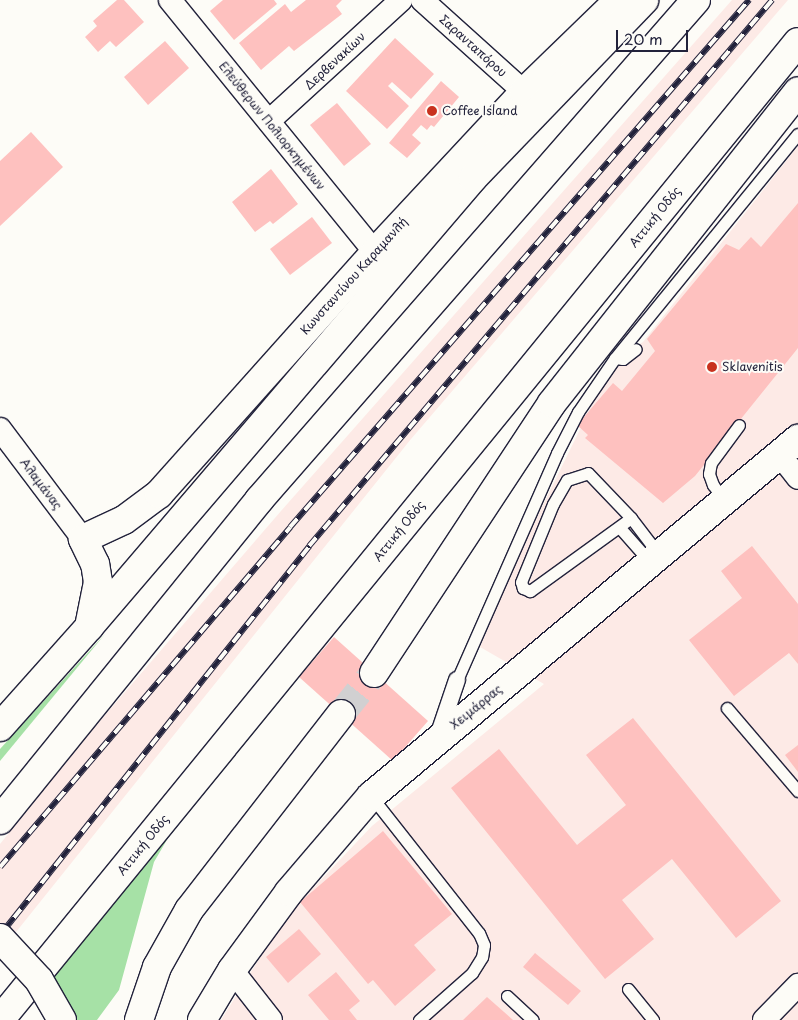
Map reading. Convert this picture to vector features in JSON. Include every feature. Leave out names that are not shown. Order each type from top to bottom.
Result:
[{"type":"main road","name":"Κωνσταντίνου Καραμανλή","points":[[83,539],[124,520],[159,494],[374,252],[524,92],[619,0]]},
{"type":"main road","points":[[0,727],[89,627],[474,178],[644,0]]},
{"type":"main road","points":[[0,820],[259,500],[696,0]]},
{"type":"main road","name":"Αττική Οδός","points":[[0,1020],[798,42]]},
{"type":"main road","points":[[374,672],[552,402],[798,91]]},
{"type":"main road","name":"Χειμάρρας","points":[[202,1020],[232,970],[289,892],[371,796],[789,447]]},
{"type":"main road","points":[[0,698],[89,627],[98,582],[95,564],[83,539]]},
{"type":"main road","points":[[139,1020],[157,966],[189,910],[341,714]]},
{"type":"main road","points":[[0,938],[38,980],[62,1020]]},
{"type":"street","name":"Ελεύθερων Πολιορκημένων","points":[[170,0],[374,252]]},
{"type":"street","name":"Δερβενακίων","points":[[268,122],[401,0]]},
{"type":"street","name":"Σαρανταπόρου","points":[[422,0],[524,92]]},
{"type":"street","name":"Αλαμάνας","points":[[0,429],[83,539]]},
{"type":"street","points":[[789,447],[798,478]]},
{"type":"street","points":[[437,739],[457,680]]},
{"type":"street","points":[[232,970],[272,1020]]},
{"type":"street","points":[[764,1020],[798,985]]},
{"type":"lane","points":[[457,680],[557,453],[578,412],[615,358],[798,134]]},
{"type":"lane","points":[[615,358],[623,359],[636,349]]},
{"type":"lane","points":[[725,502],[709,474],[716,453],[739,425]]},
{"type":"lane","points":[[631,518],[620,528],[530,591],[523,588],[521,582],[553,504],[567,480],[588,473],[631,518],[655,559]]},
{"type":"lane","points":[[620,528],[655,559]]},
{"type":"lane","points":[[727,708],[798,791]]},
{"type":"lane","points":[[371,796],[479,933],[484,945],[482,957],[472,973],[420,1020]]},
{"type":"lane","points":[[628,989],[653,1020]]},
{"type":"lane","points":[[507,996],[533,1020]]},
{"type":"shaded area","points":[[732,0],[788,0],[411,439],[0,952],[0,844],[94,728],[281,511]]},
{"type":"shaded area","points":[[798,146],[798,1020],[221,1020],[271,940],[300,902],[372,826],[544,684],[480,647],[518,556],[615,358],[643,342]]},
{"type":"green space","points":[[647,250],[168,838],[154,862],[119,990],[97,1020],[65,1020],[45,983]]},
{"type":"green space","points":[[105,634],[0,761],[0,749]]},
{"type":"building","points":[[117,0],[124,0],[144,22],[116,47],[110,41],[98,52],[85,37],[97,26],[93,21]]},
{"type":"building","points":[[223,0],[274,0],[277,4],[234,40],[210,11]]},
{"type":"building","points":[[306,0],[342,0],[336,6],[342,14],[294,51],[289,46],[261,70],[239,43],[285,4],[291,12]]},
{"type":"building","points":[[395,38],[434,74],[411,99],[392,82],[388,86],[409,106],[387,129],[346,91]]},
{"type":"building","points":[[165,41],[189,68],[148,105],[124,77]]},
{"type":"building","name":"Coffee Island","points":[[441,81],[459,97],[434,127],[431,125],[427,130],[421,125],[412,135],[421,143],[407,158],[389,143]]},
{"type":"building","points":[[337,103],[371,144],[344,166],[310,125]]},
{"type":"building","points":[[31,132],[63,167],[0,226],[0,161]]},
{"type":"building","points":[[271,169],[298,204],[273,224],[270,221],[255,232],[232,202]]},
{"type":"building","name":"Sklavenitis","points":[[798,203],[798,348],[695,476],[663,503],[585,438],[588,435],[577,425],[613,383],[622,391],[655,351],[647,339],[726,244],[739,250],[751,237],[761,247]]},
{"type":"building","points":[[312,217],[332,243],[290,275],[270,249]]},
{"type":"building","points":[[752,546],[798,604],[798,664],[789,653],[734,696],[689,640],[742,598],[721,571]]},
{"type":"building","points":[[334,637],[428,721],[393,761],[299,677]]},
{"type":"building","points":[[633,718],[781,901],[736,938],[672,859],[622,900],[654,939],[605,979],[451,788],[499,749],[577,845],[626,805],[586,755]]},
{"type":"building","points":[[798,745],[798,772],[785,755]]},
{"type":"building","points":[[383,831],[452,914],[414,945],[436,970],[395,1006],[373,980],[368,984],[300,902]]},
{"type":"building","points":[[299,929],[321,954],[288,983],[266,957]]},
{"type":"building","points":[[535,953],[581,991],[568,1005],[523,967]]},
{"type":"building","points":[[336,972],[360,1001],[349,1010],[357,1020],[329,1020],[308,995]]},
{"type":"building","points":[[487,997],[513,1020],[463,1020]]},
{"type":"tunnel","points":[[341,714],[374,673]]},
{"type":"railway","points":[[0,867],[290,527],[749,0]]},
{"type":"railway","points":[[0,935],[309,546],[772,0]]},
{"type":"place","name":"Coffee Island","points":[[432,111]]},
{"type":"place","name":"Sklavenitis","points":[[712,367]]}]
